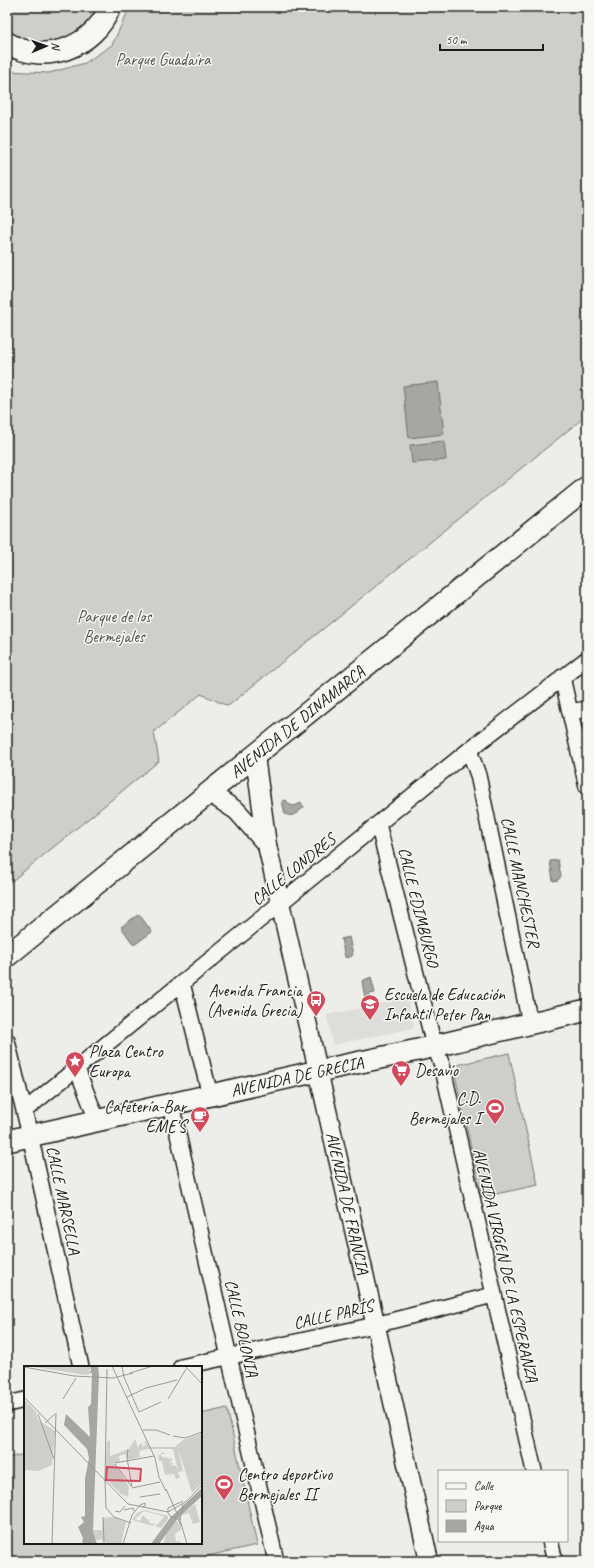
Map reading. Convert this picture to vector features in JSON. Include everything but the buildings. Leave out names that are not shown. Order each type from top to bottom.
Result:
[{"type":"main road","points":[[12,49],[44,53],[66,50],[76,45],[94,32],[101,24],[110,7]]},
{"type":"main road","name":"AVENIDA DE DINAMARCA","points":[[7,956],[587,487]]},
{"type":"main road","name":"AVENIDA DE GRECIA","points":[[7,1140],[434,1046],[587,1010]]},
{"type":"street","name":"CALLE LONDRES","points":[[24,1111],[469,750],[562,677],[587,660]]},
{"type":"street","points":[[562,677],[587,787]]},
{"type":"street","points":[[570,712],[587,709]]},
{"type":"street","name":"CALLE MANCHESTER","points":[[469,750],[478,775],[530,1023]]},
{"type":"street","name":"AVENIDA DE FRANCIA","points":[[255,756],[267,845],[375,1325],[425,1560]]},
{"type":"street","points":[[210,793],[237,811],[248,815],[257,811],[262,803]]},
{"type":"street","points":[[237,811],[267,845]]},
{"type":"street","name":"CALLE EDIMBURGO","points":[[378,824],[434,1046]]},
{"type":"street","points":[[182,983],[210,1095]]},
{"type":"street","name":"CALLE MARSELLA","points":[[7,1041],[30,1135],[81,1366]]},
{"type":"street","name":"AVENIDA VIRGEN DE LA ESPERANZA","points":[[434,1046],[442,1065],[534,1470]]},
{"type":"street","points":[[77,1068],[97,1120]]},
{"type":"street","name":"CALLE BOLONIA","points":[[172,1104],[276,1561]]},
{"type":"street","name":"CALLE PARÍS","points":[[186,1366],[375,1325],[493,1295]]},
{"type":"street","points":[[7,1404],[24,1400]]},
{"type":"street","points":[[550,1542],[555,1561]]},
{"type":"shaded area","name":"Escuela de Educación Infantil Peter Pan","points":[[407,998],[414,1026],[413,1028],[333,1045],[327,1015]]},
{"type":"green space","points":[[7,7],[99,7],[91,20],[71,37],[46,43],[33,42],[7,32]]},
{"type":"green space","points":[[130,7],[587,7],[587,415],[228,706],[201,694],[154,732],[159,761],[7,885],[7,71],[49,73],[85,63],[112,45]]},
{"type":"green space","name":"C.D. Bermejales I","points":[[509,1053],[538,1185],[482,1197],[453,1066]]},
{"type":"green space","name":"Centro deportivo Bermejales II","points":[[227,1408],[257,1545],[185,1561],[7,1561],[7,1458],[24,1454],[24,1544],[202,1544],[202,1414]]},
{"type":"water","points":[[438,382],[444,434],[409,438],[403,386]]},
{"type":"water","points":[[444,441],[446,460],[412,463],[410,445]]},
{"type":"water","points":[[286,800],[290,805],[294,806],[301,803],[304,807],[293,815],[285,814],[282,801]]},
{"type":"water","points":[[558,860],[561,876],[558,880],[553,881],[550,861]]},
{"type":"water","points":[[139,914],[152,932],[134,945],[121,927]]},
{"type":"water","points":[[349,937],[353,955],[348,958],[345,957],[341,939]]},
{"type":"water","points":[[371,977],[375,993],[369,994],[369,997],[365,998],[362,981]]},
{"type":"place","name":"Avenida Francia (Avenida Grecia)","points":[[316,1017]]},
{"type":"place","name":"Escuela de Educación Infantil Peter Pan","points":[[370,1021]]},
{"type":"place","name":"Plaza Centro Europa","points":[[75,1078]]},
{"type":"place","name":"Desavío","points":[[401,1087]]},
{"type":"place","name":"C.D. Bermejales I","points":[[495,1125]]},
{"type":"place","name":"Cafetería-Bar EME'S","points":[[200,1133]]},
{"type":"place","name":"Centro deportivo Bermejales II","points":[[224,1501]]},
{"type":"park label","name":"Parque Guadaíra","points":[[163,59]]},
{"type":"park label","name":"Parque de los Bermejales","points":[[114,626]]}]
